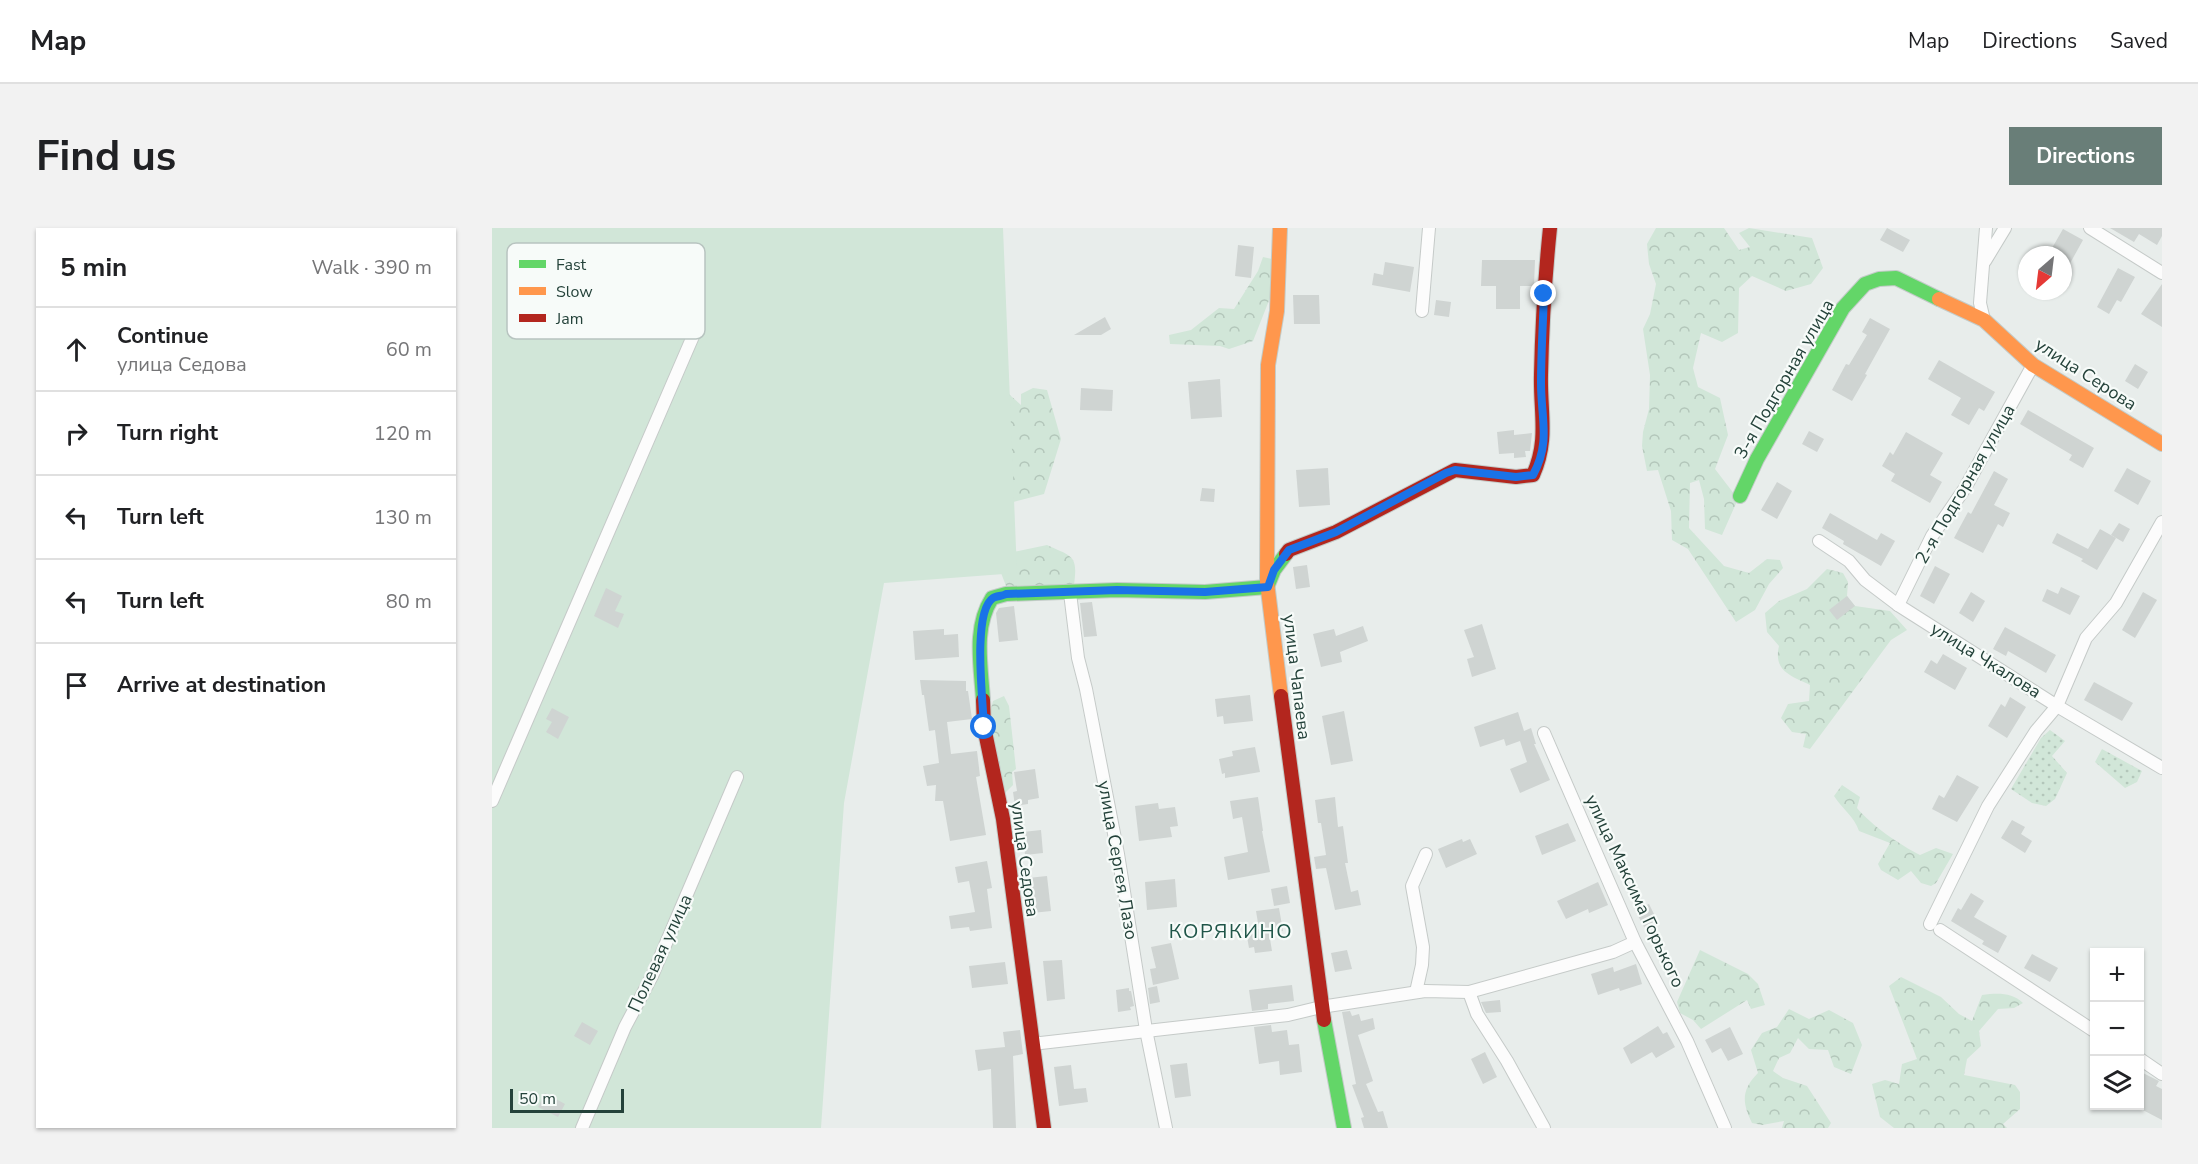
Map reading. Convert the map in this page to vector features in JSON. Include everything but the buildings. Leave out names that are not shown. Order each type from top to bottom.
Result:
[{"type":"street","name":"улица Чапаева","points":[[1280,228],[1277,310],[1268,365],[1268,587],[1322,1007],[1344,1128]]},
{"type":"street","points":[[1422,311],[1429,228]]},
{"type":"street","points":[[1070,593],[1117,590],[1205,592],[1268,587],[1274,570],[1289,550],[1336,532],[1446,473],[1455,470],[1516,477],[1533,475],[1541,460],[1545,442],[1541,386],[1544,294],[1550,228]]},
{"type":"street","points":[[1984,320],[1980,303],[1986,228]]},
{"type":"street","points":[[1983,264],[2005,228]]},
{"type":"street","points":[[2090,228],[2162,273]]},
{"type":"street","name":"улица Серова","points":[[1865,284],[1879,279],[1896,278],[1984,320],[2033,365],[2162,444]]},
{"type":"street","name":"3-я Подгорная улица","points":[[1740,496],[1757,459],[1843,308],[1865,284]]},
{"type":"street","points":[[492,801],[692,339]]},
{"type":"street","name":"2-я Подгорная улица","points":[[1898,605],[1932,536],[1965,488],[2033,365]]},
{"type":"street","points":[[2090,1028],[1935,927],[1988,806],[2036,731],[2057,706],[2086,638],[2116,603],[2162,522]]},
{"type":"street","name":"улица Чкалова","points":[[1819,541],[1849,561],[1864,580],[1898,605],[2057,706],[2162,768]]},
{"type":"street","name":"улица Седова","points":[[1044,1128],[1003,819],[984,727],[979,633],[985,609],[992,598],[1006,594],[1070,593]]},
{"type":"street","name":"улица Сергея Лазо","points":[[1070,593],[1078,658],[1118,854],[1146,1030],[1166,1128]]},
{"type":"street","name":"улица Максима Горького","points":[[1544,733],[1635,942],[1687,1041],[1725,1128]]},
{"type":"street","name":"Полевая улица","points":[[582,1128],[626,1027],[652,976],[737,777]]},
{"type":"street","points":[[1416,992],[1423,947],[1413,885],[1426,854]]},
{"type":"street","points":[[1032,1044],[1288,1015],[1425,990],[1469,992],[1613,952],[1635,942]]},
{"type":"street","points":[[1469,992],[1477,1014],[1507,1061],[1544,1128]]},
{"type":"street","points":[[2144,1062],[2162,1074]]},
{"type":"green space","points":[[492,228],[1003,228],[1017,573],[884,583],[844,803],[821,1128],[492,1128]]},
{"type":"green space","points":[[1656,228],[1724,228],[1739,250],[1750,247],[1739,233],[1749,228],[1812,238],[1823,268],[1811,284],[1786,291],[1752,276],[1739,288],[1738,333],[1722,342],[1701,333],[1693,368],[1698,387],[1720,398],[1728,435],[1715,469],[1738,499],[1722,535],[1705,529],[1704,499],[1699,480],[1690,483],[1689,528],[1724,566],[1749,573],[1767,559],[1780,560],[1783,568],[1769,584],[1755,610],[1736,622],[1688,549],[1672,540],[1671,511],[1658,470],[1647,471],[1642,446],[1649,409],[1650,375],[1643,329],[1650,314],[1656,284],[1649,264],[1647,244]]},
{"type":"green space","points":[[1263,257],[1272,259],[1270,298],[1253,341],[1229,349],[1220,346],[1170,344],[1169,335],[1191,330],[1219,308],[1234,309],[1258,271]]},
{"type":"green space","points":[[1002,388],[1021,405],[1021,394],[1033,388],[1047,390],[1061,439],[1044,494],[990,508]]},
{"type":"green space","points":[[1047,545],[1072,558],[1075,568],[1074,585],[1006,586],[998,565],[1009,553]]},
{"type":"green space","points":[[1827,569],[1843,573],[1848,582],[1847,596],[1855,606],[1890,611],[1907,630],[1891,640],[1810,749],[1803,747],[1806,734],[1792,732],[1781,718],[1788,704],[1809,701],[1810,685],[1785,672],[1781,667],[1779,646],[1767,632],[1765,613],[1779,601],[1807,589]]},
{"type":"green space","points":[[1004,696],[1009,706],[1016,769],[1012,772],[1013,785],[1005,793],[987,724],[993,701]]},
{"type":"green space","points":[[2050,730],[2065,741],[2052,756],[2067,773],[2055,799],[2046,806],[2032,803],[2011,789],[2041,738]]},
{"type":"green space","points":[[2102,749],[2142,771],[2137,782],[2125,788],[2095,762]]},
{"type":"green space","points":[[1842,785],[1860,797],[1857,808],[1863,814],[1878,828],[1904,846],[1920,855],[1936,848],[1953,854],[1936,883],[1931,886],[1921,883],[1911,871],[1898,880],[1881,870],[1878,864],[1890,843],[1859,831],[1834,796]]},
{"type":"green space","points":[[1700,950],[1748,974],[1758,984],[1765,1005],[1751,1009],[1747,1000],[1701,1029],[1693,1020],[1680,1013],[1677,1002]]},
{"type":"green space","points":[[1901,977],[1941,997],[1959,1014],[1972,1021],[1982,995],[2009,995],[2023,1003],[2014,1008],[1998,1009],[1979,1031],[1981,1046],[1967,1059],[1964,1075],[2015,1085],[2020,1092],[2020,1109],[2003,1124],[2007,1128],[1894,1128],[1880,1117],[1872,1084],[1885,1080],[1899,1084],[1902,1064],[1917,1059],[1889,986]]},
{"type":"green space","points":[[1789,1009],[1809,1019],[1829,1010],[1853,1023],[1862,1045],[1851,1074],[1834,1067],[1828,1050],[1809,1049],[1798,1038],[1790,1053],[1779,1058],[1773,1071],[1783,1078],[1807,1086],[1831,1123],[1828,1128],[1782,1128],[1784,1121],[1762,1125],[1752,1123],[1746,1109],[1745,1097],[1748,1085],[1758,1073],[1751,1050],[1762,1033],[1777,1027]]},
{"type":"traffic: fast","points":[[1740,496],[1757,459],[1843,308],[1865,284],[1879,279],[1896,278],[1939,299]]},
{"type":"traffic: fast","points":[[983,700],[980,634],[982,622],[992,598],[1006,594],[1117,590],[1205,592],[1267,587],[1274,570],[1286,554]]},
{"type":"traffic: fast","points":[[1324,1020],[1344,1128]]},
{"type":"traffic: slow","points":[[1280,228],[1277,311],[1268,365],[1267,582],[1281,696]]},
{"type":"traffic: slow","points":[[1939,299],[1984,320],[2033,365],[2162,444]]},
{"type":"traffic: jam","points":[[1286,554],[1289,550],[1336,532],[1455,470],[1516,477],[1533,475],[1541,450],[1543,426],[1542,338],[1550,228]]},
{"type":"traffic: jam","points":[[1281,696],[1324,1020]]},
{"type":"traffic: jam","points":[[983,700],[984,727],[1003,819],[1044,1128]]},
{"type":"district","name":"КОРЯКИНО","points":[[1231,931]]},
{"type":"route","points":[[984,727],[979,633],[985,609],[992,598],[1006,594],[1117,590],[1180,593],[1268,587],[1274,570],[1289,550],[1336,532],[1446,473],[1455,470],[1516,477],[1533,475],[1541,460],[1545,442],[1541,386],[1544,294]]}]
